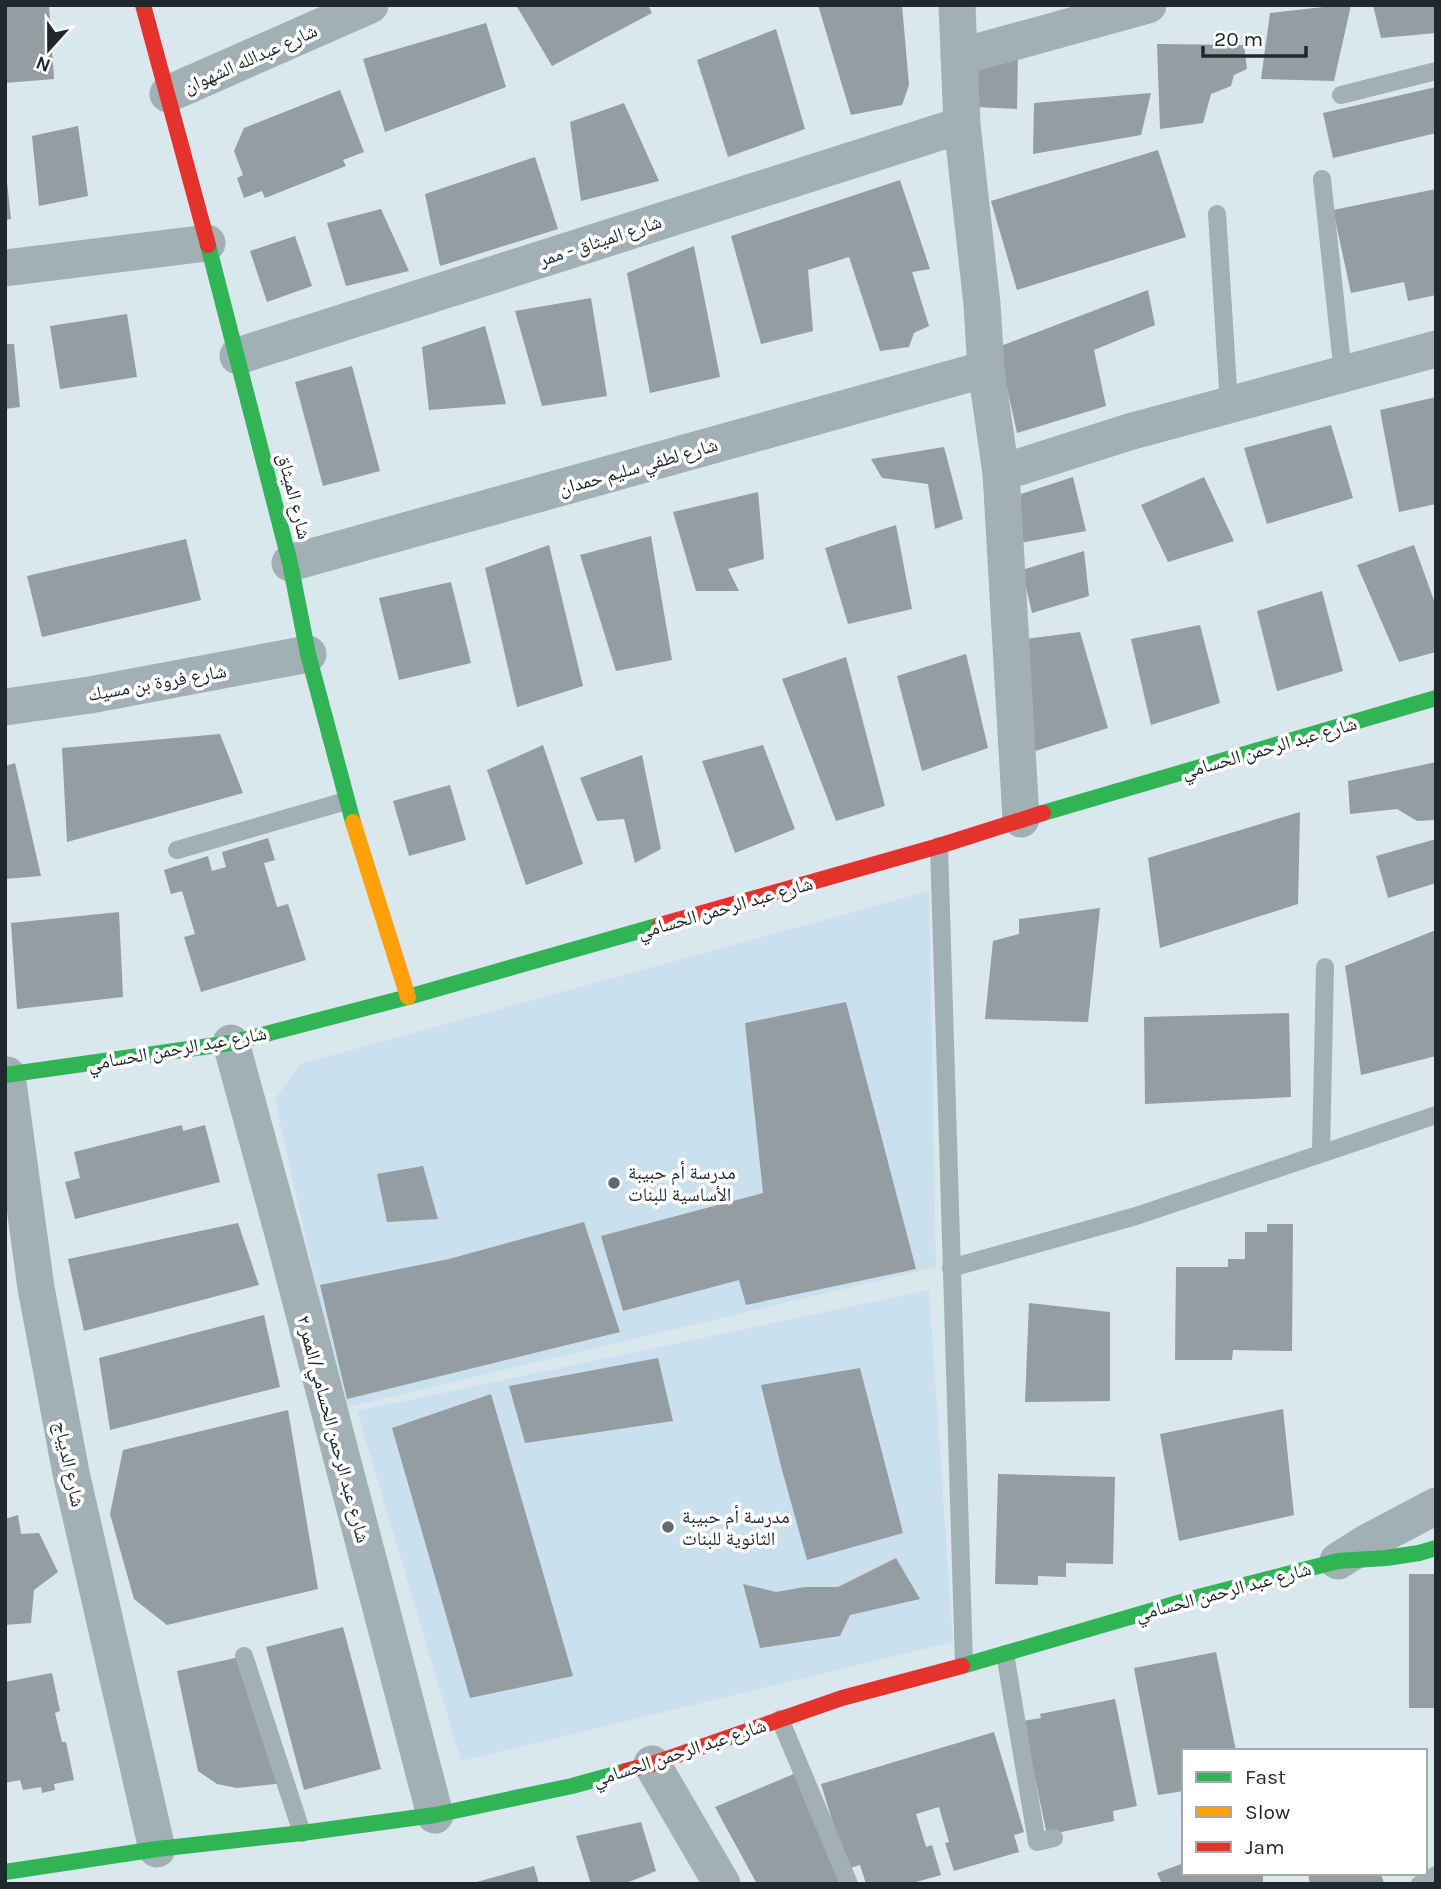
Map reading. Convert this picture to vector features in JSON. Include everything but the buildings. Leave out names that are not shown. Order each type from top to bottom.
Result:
[{"type":"street","name":"شارع الميثاق","points":[[143,5],[238,356],[345,800],[408,997]]},
{"type":"street","name":"شارع عبدالله الشهوان","points":[[169,94],[370,5]]},
{"type":"street","points":[[957,5],[962,125],[982,304],[986,369],[1000,473],[1021,819]]},
{"type":"street","points":[[959,57],[1148,5]]},
{"type":"street","name":"شارع الميثاق - ممر","points":[[238,356],[962,125]]},
{"type":"street","points":[[5,268],[207,243]]},
{"type":"street","points":[[1000,473],[1129,432],[1436,349]]},
{"type":"street","name":"شارع لطفي سليم حمدان","points":[[290,563],[986,369]]},
{"type":"street","name":"شارع فروة بن مسيك","points":[[5,707],[90,695],[308,654]]},
{"type":"street","name":"شارع عبد الرحمن الحسامي","points":[[6,1075],[231,1042],[408,997],[939,846],[1021,819],[1436,698]]},
{"type":"street","name":"شارع عبد الرحمن الحسامي/الممر ٢","points":[[231,1042],[435,1815]]},
{"type":"street","name":"شارع الديباج","points":[[6,1075],[36,1288],[71,1474],[157,1849]]},
{"type":"street","name":"شارع عبد الرحمن الحسامي","points":[[1338,1561],[1436,1506]]},
{"type":"street","name":"شارع عبد الرحمن الحسامي","points":[[5,1875],[157,1849],[435,1815],[572,1786],[653,1764],[842,1698],[1005,1654],[1202,1596],[1338,1561],[1386,1558],[1436,1548]]},
{"type":"street","points":[[653,1764],[722,1884]]},
{"type":"street","points":[[5,1875],[8,1884]]},
{"type":"lane","points":[[1340,95],[1436,71]]},
{"type":"lane","points":[[1322,179],[1343,374]]},
{"type":"lane","points":[[1217,214],[1229,404]]},
{"type":"lane","points":[[177,850],[345,800]]},
{"type":"lane","points":[[939,846],[964,1664]]},
{"type":"lane","points":[[1321,1153],[1325,967]]},
{"type":"lane","points":[[951,1268],[1136,1216],[1436,1115]]},
{"type":"lane","points":[[1005,1654],[1037,1842],[1054,1838]]},
{"type":"lane","points":[[244,1656],[302,1833]]},
{"type":"lane","points":[[780,1719],[849,1884]]},
{"type":"lane","points":[[1420,1884],[1436,1875]]},
{"type":"shaded area","name":"مدرسة أم حبيبة الأساسية للبنات","points":[[929,891],[936,1267],[343,1408],[275,1099],[300,1064]]},
{"type":"shaded area","name":"مدرسة أم حبيبة الثانوية للبنات","points":[[929,1290],[953,1642],[461,1761],[357,1411]]},
{"type":"traffic: fast","points":[[208,245],[290,563],[308,654],[353,822]]},
{"type":"traffic: fast","points":[[1043,813],[1436,698]]},
{"type":"traffic: fast","points":[[5,1075],[231,1043],[408,997],[660,925]]},
{"type":"traffic: fast","points":[[962,1666],[1202,1596],[1338,1561],[1386,1558],[1436,1548]]},
{"type":"traffic: fast","points":[[5,1872],[157,1849],[435,1815],[572,1786],[626,1771]]},
{"type":"traffic: slow","points":[[353,822],[408,997]]},
{"type":"traffic: jam","points":[[143,5],[208,245]]},
{"type":"traffic: jam","points":[[660,925],[939,846],[1043,813]]},
{"type":"traffic: jam","points":[[626,1771],[842,1698],[962,1666]]},
{"type":"place","name":"مدرسة أم حبيبة الأساسية للبنات","points":[[614,1183]]},
{"type":"place","name":"مدرسة أم حبيبة الثانوية للبنات","points":[[668,1527]]}]
